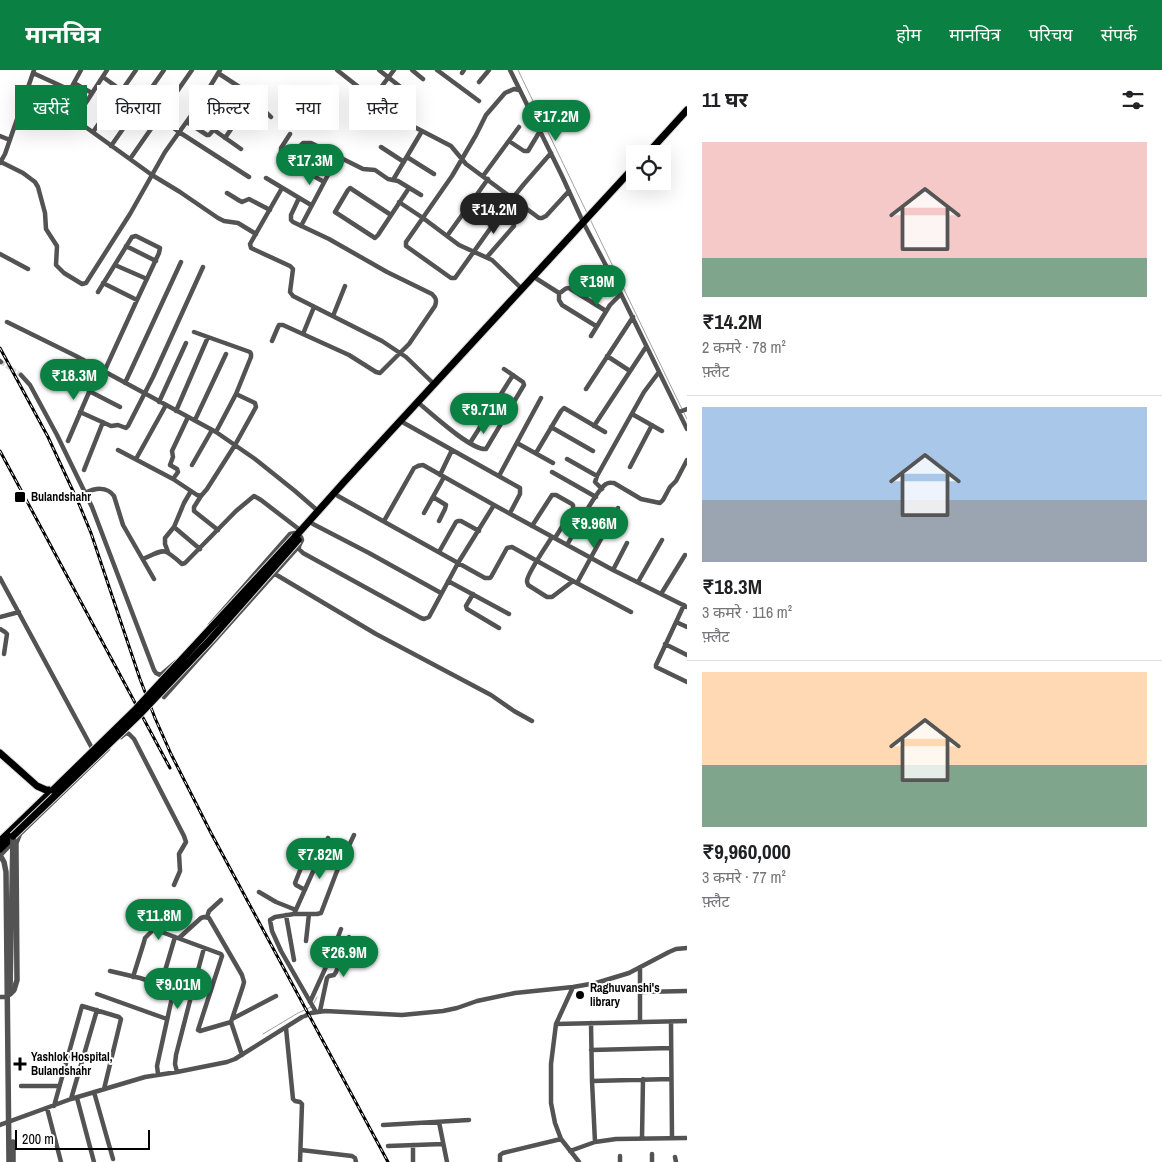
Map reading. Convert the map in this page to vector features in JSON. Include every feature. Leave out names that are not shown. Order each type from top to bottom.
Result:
[{"type":"main road","points":[[655,145],[687,110]]},
{"type":"main road","points":[[660,145],[687,116]]},
{"type":"main road","points":[[0,841],[142,702],[312,524],[538,278],[626,177]]},
{"type":"main road","points":[[0,849],[16,836],[139,715],[210,640],[318,511],[522,289],[626,181]]},
{"type":"main road","points":[[0,753],[42,790],[53,790]]},
{"type":"street","points":[[82,70],[74,83],[92,93]]},
{"type":"street","points":[[87,100],[107,70]]},
{"type":"street","points":[[125,85],[136,70]]},
{"type":"street","points":[[153,85],[164,70]]},
{"type":"street","points":[[179,88],[192,70]]},
{"type":"street","points":[[337,70],[356,85]]},
{"type":"street","points":[[379,70],[398,85]]},
{"type":"street","points":[[383,85],[394,70]]},
{"type":"street","points":[[412,70],[424,79]]},
{"type":"street","points":[[438,70],[479,101]]},
{"type":"street","points":[[479,82],[489,70]]},
{"type":"street","points":[[510,70],[569,191],[588,221],[658,372],[683,410],[687,429]]},
{"type":"street","points":[[61,85],[34,71],[10,140],[0,162],[23,173],[35,182],[41,196],[47,232],[57,246],[56,265],[64,273],[82,284],[88,282],[165,152],[200,103],[219,72],[237,85]]},
{"type":"street","points":[[102,77],[113,85]]},
{"type":"street","points":[[519,90],[509,90],[505,93],[486,115],[452,176],[406,242],[406,246],[451,278],[457,277],[513,197],[551,154]]},
{"type":"street","points":[[93,132],[97,126]]},
{"type":"street","points":[[87,128],[218,218],[238,223],[256,234]]},
{"type":"street","points":[[416,128],[451,146],[466,164],[537,216],[542,218],[546,216],[569,191]]},
{"type":"street","points":[[483,176],[519,128]]},
{"type":"street","points":[[112,146],[123,130]]},
{"type":"street","points":[[130,159],[150,130]]},
{"type":"street","points":[[176,130],[249,178]]},
{"type":"street","points":[[198,130],[207,136],[214,130],[241,149]]},
{"type":"street","points":[[225,138],[230,130]]},
{"type":"street","points":[[393,180],[422,131]]},
{"type":"street","points":[[509,141],[524,151],[528,151],[540,131]]},
{"type":"street","points":[[290,134],[281,150],[283,153],[290,156],[296,166],[324,182]]},
{"type":"street","points":[[0,136],[10,140]]},
{"type":"street","points":[[293,161],[300,146],[303,143],[311,142],[363,169],[375,170],[388,179],[398,181],[420,195]]},
{"type":"street","points":[[381,147],[434,174]]},
{"type":"street","points":[[301,226],[338,156]]},
{"type":"street","points":[[266,178],[311,205]]},
{"type":"street","points":[[447,236],[488,179]]},
{"type":"street","points":[[282,188],[250,244],[250,248],[293,269],[291,294],[382,341],[400,353],[434,384]]},
{"type":"street","points":[[391,215],[350,188],[335,212],[375,238],[378,235],[409,188]]},
{"type":"street","points":[[228,193],[240,202],[252,200],[270,210]]},
{"type":"street","points":[[272,340],[278,327],[281,325],[349,355],[378,373],[382,372],[409,344],[435,306],[436,301],[436,297],[432,294],[293,222],[290,218],[299,198]]},
{"type":"street","points":[[399,202],[459,245],[487,258],[497,265],[522,289]]},
{"type":"street","points":[[487,258],[514,226],[512,221],[502,213]]},
{"type":"street","points":[[98,292],[132,237],[134,236],[158,247],[160,251],[156,261],[104,372]]},
{"type":"street","points":[[126,246],[156,261]]},
{"type":"street","points":[[0,254],[28,269]]},
{"type":"street","points":[[125,383],[181,262]]},
{"type":"street","points":[[115,265],[147,279]]},
{"type":"street","points":[[80,412],[111,426],[118,425],[127,428],[145,394],[203,267]]},
{"type":"street","points":[[538,278],[559,293]]},
{"type":"street","points":[[103,283],[137,300]]},
{"type":"street","points":[[333,316],[345,286]]},
{"type":"street","points":[[559,293],[563,292],[565,288],[569,288],[606,311]]},
{"type":"street","points":[[559,293],[559,300],[562,304],[596,326]]},
{"type":"street","points":[[591,336],[610,304],[621,294]]},
{"type":"street","points":[[303,334],[314,307]]},
{"type":"street","points":[[586,388],[633,318]]},
{"type":"street","points":[[7,322],[76,356],[214,431],[282,480],[318,511]]},
{"type":"street","points":[[192,465],[236,394],[251,357],[250,352],[194,332]]},
{"type":"street","points":[[176,411],[208,337]]},
{"type":"street","points":[[159,402],[186,343]]},
{"type":"street","points":[[594,426],[646,347]]},
{"type":"street","points":[[195,420],[226,354]]},
{"type":"street","points":[[607,356],[630,371]]},
{"type":"street","points":[[68,441],[99,369]]},
{"type":"street","points":[[420,406],[458,435],[484,450],[524,388],[523,382],[504,370]]},
{"type":"street","points":[[602,489],[595,482],[597,476],[658,372]]},
{"type":"street","points":[[470,443],[513,375]]},
{"type":"street","points":[[21,376],[30,385],[92,507],[154,670],[160,675],[185,652],[290,534],[295,532],[301,552],[421,618],[427,618],[494,505]]},
{"type":"street","points":[[89,391],[120,407]]},
{"type":"street","points":[[218,530],[194,511],[194,507],[235,445],[256,405],[236,394]]},
{"type":"street","points":[[499,476],[541,398]]},
{"type":"street","points":[[136,459],[166,405]]},
{"type":"street","points":[[536,453],[564,408],[605,432]]},
{"type":"street","points":[[632,414],[662,431]]},
{"type":"street","points":[[173,479],[178,472],[177,469],[170,465],[173,457],[172,451],[188,417]]},
{"type":"street","points":[[84,470],[103,422]]},
{"type":"street","points":[[404,423],[518,486],[521,491],[510,513]]},
{"type":"street","points":[[630,468],[652,425]]},
{"type":"street","points":[[551,427],[593,451]]},
{"type":"street","points":[[517,443],[553,463]]},
{"type":"street","points":[[118,450],[201,496]]},
{"type":"street","points":[[424,513],[433,497],[452,450]]},
{"type":"street","points":[[567,459],[597,476]]},
{"type":"street","points":[[567,545],[606,484],[614,483],[641,499],[660,503],[687,460]]},
{"type":"street","points":[[384,521],[414,468],[423,465],[590,558],[685,606],[656,666],[687,682]]},
{"type":"street","points":[[552,472],[596,497]]},
{"type":"street","points":[[85,493],[98,488],[111,492],[123,525],[154,579]]},
{"type":"street","points":[[168,552],[164,541],[165,538],[174,527],[184,503],[192,491]]},
{"type":"street","points":[[532,526],[552,495],[556,495],[573,505],[573,509],[537,561],[527,582],[531,588],[548,597],[552,597],[575,582],[618,508]]},
{"type":"street","points":[[143,559],[163,551],[168,552],[184,564],[236,511],[254,496],[262,500],[298,537]]},
{"type":"street","points":[[338,496],[488,579],[491,577],[507,548],[512,547],[631,612]]},
{"type":"street","points":[[433,497],[446,505],[446,509],[439,522]]},
{"type":"street","points":[[439,552],[456,522],[461,521],[479,531]]},
{"type":"street","points":[[312,524],[441,593]]},
{"type":"street","points":[[174,527],[200,549]]},
{"type":"street","points":[[164,697],[275,574],[298,537]]},
{"type":"street","points":[[638,582],[662,540]]},
{"type":"street","points":[[613,570],[626,543]]},
{"type":"street","points":[[661,594],[685,555]]},
{"type":"street","points":[[275,574],[376,634],[491,695],[532,721]]},
{"type":"street","points":[[0,578],[93,750]]},
{"type":"street","points":[[448,580],[509,614]]},
{"type":"street","points":[[474,594],[466,606],[467,609],[499,628]]},
{"type":"street","points":[[0,617],[19,612]]},
{"type":"street","points":[[676,622],[687,627]]},
{"type":"street","points":[[0,629],[7,634],[4,654]]},
{"type":"street","points":[[666,644],[687,655]]},
{"type":"street","points":[[13,1162],[7,994],[6,872],[0,855],[16,836],[126,733],[134,738],[186,840],[179,854],[180,871],[174,884]]},
{"type":"street","points":[[259,892],[295,912],[321,913],[337,871],[354,835]]},
{"type":"street","points":[[7,994],[16,836]]},
{"type":"street","points":[[310,1002],[281,950],[270,922],[272,917],[295,912],[328,838]]},
{"type":"street","points":[[302,843],[298,852],[301,868],[295,883],[305,890]]},
{"type":"street","points":[[207,917],[209,911],[220,900]]},
{"type":"street","points":[[306,941],[309,914]]},
{"type":"street","points":[[286,915],[294,960]]},
{"type":"street","points":[[110,971],[158,984],[162,981],[177,937],[202,918],[207,917]]},
{"type":"street","points":[[207,917],[243,978],[243,986],[231,1020],[242,1055]]},
{"type":"street","points":[[310,1014],[310,1002],[341,929]]},
{"type":"street","points":[[133,977],[144,942],[152,930],[156,930],[222,954],[198,1030],[200,1031],[231,1020],[276,996]]},
{"type":"street","points":[[310,1014],[327,978],[336,972],[349,937]]},
{"type":"street","points":[[177,1072],[175,1064],[204,948]]},
{"type":"street","points":[[0,1125],[94,1092],[145,1077],[157,1070],[177,1072],[235,1059],[310,1014],[402,1015],[457,1008],[477,1001],[515,993],[573,987],[614,978],[676,949],[687,948]]},
{"type":"street","points":[[640,967],[640,1022]]},
{"type":"street","points":[[162,981],[193,989]]},
{"type":"street","points":[[157,1070],[174,984]]},
{"type":"street","points":[[573,987],[556,1024],[551,1064],[551,1103],[554,1123],[561,1139],[579,1162]]},
{"type":"street","points":[[640,992],[687,991]]},
{"type":"street","points":[[97,994],[167,1019]]},
{"type":"street","points":[[54,1106],[81,1007],[83,1006],[119,1017],[121,1020],[104,1089]]},
{"type":"street","points":[[71,1100],[97,1010]]},
{"type":"street","points":[[556,1024],[687,1021]]},
{"type":"street","points":[[672,1022],[672,1138]]},
{"type":"street","points":[[591,1023],[595,1142]]},
{"type":"street","points":[[286,1028],[293,1099],[302,1104],[300,1162]]},
{"type":"street","points":[[591,1050],[671,1048]]},
{"type":"street","points":[[642,1079],[642,1138]]},
{"type":"street","points":[[592,1080],[671,1079]]},
{"type":"street","points":[[21,1086],[59,1086]]},
{"type":"street","points":[[94,1092],[113,1159]]},
{"type":"street","points":[[78,1098],[94,1162]]},
{"type":"street","points":[[47,1108],[61,1162]]},
{"type":"street","points":[[383,1125],[469,1120]]},
{"type":"street","points":[[9,1162],[11,1121]]},
{"type":"street","points":[[439,1122],[447,1162]]},
{"type":"street","points":[[570,1151],[595,1142],[642,1138],[687,1138]]},
{"type":"street","points":[[500,1162],[500,1155],[502,1153],[561,1139]]},
{"type":"street","points":[[388,1146],[443,1144]]},
{"type":"street","points":[[413,1145],[413,1162]]},
{"type":"street","points":[[301,1150],[352,1156],[356,1158],[356,1162]]},
{"type":"street","points":[[652,1154],[652,1162]]},
{"type":"waterway","points":[[518,70],[587,213]]},
{"type":"waterway","points":[[590,219],[682,409]]},
{"type":"waterway","points":[[684,413],[687,419]]},
{"type":"waterway","points":[[314,1003],[317,997]]},
{"type":"waterway","points":[[263,1034],[311,1007]]},
{"type":"tunnel","points":[[1,362],[21,375]]},
{"type":"railway","points":[[0,348],[48,437],[79,504],[91,533],[140,679],[171,754],[211,833],[388,1162]]},
{"type":"railway","points":[[0,451],[170,768]]},
{"type":"place","name":"Bulandshahr","points":[[20,497]]},
{"type":"place","name":"Raghuvanshi's library","points":[[580,995]]},
{"type":"place","name":"Yashlok Hospital, Bulandshahr","points":[[20,1064]]}]
